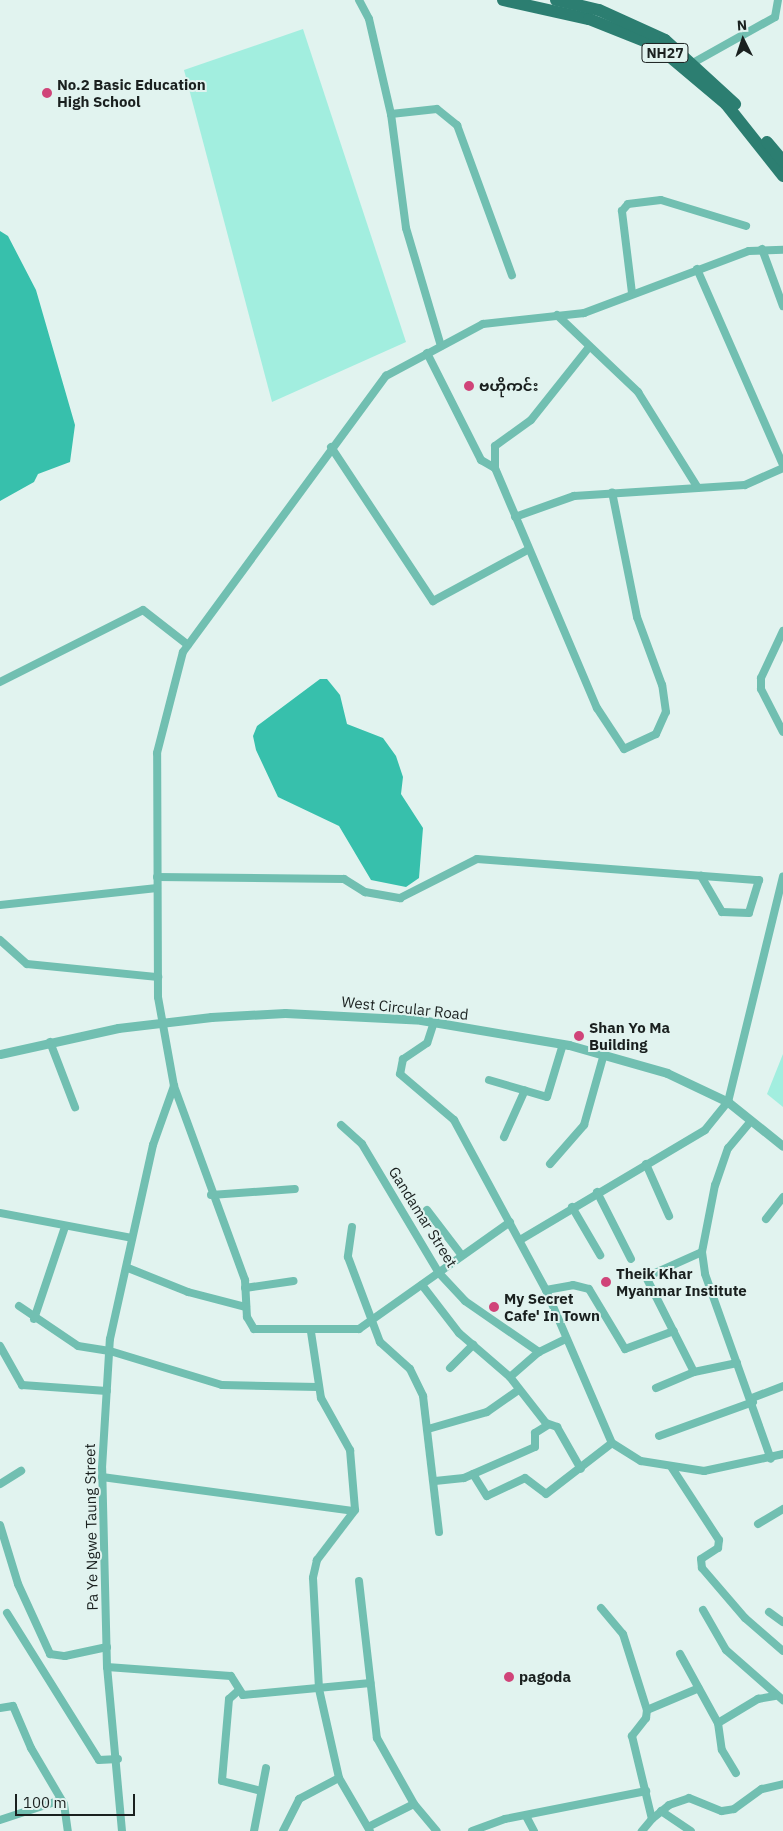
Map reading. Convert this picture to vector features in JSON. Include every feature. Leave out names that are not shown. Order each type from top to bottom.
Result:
[{"type":"highway","name":"NH27","points":[[504,0],[589,19],[657,46],[726,104],[783,176]]},
{"type":"highway","name":"NH27","points":[[556,0],[627,22],[665,40],[723,90],[783,161]]},
{"type":"street","points":[[359,0],[369,19],[392,114],[406,228],[441,346]]},
{"type":"street","points":[[691,64],[775,17],[778,0]]},
{"type":"street","points":[[392,114],[437,109],[458,125],[512,275]]},
{"type":"street","points":[[632,293],[622,211],[628,204],[661,200],[746,226]]},
{"type":"street","points":[[762,249],[783,306]]},
{"type":"street","points":[[510,1222],[460,1254],[422,1286],[352,1331],[311,1332],[254,1329],[246,1307],[245,1288],[174,1086],[159,1022],[157,753],[188,645],[331,447],[386,376],[483,324],[584,313],[697,269],[762,249],[783,250]]},
{"type":"street","points":[[515,517],[574,496],[612,492],[745,485],[783,466],[697,269]]},
{"type":"street","points":[[557,315],[638,392],[698,488]]},
{"type":"street","points":[[589,347],[531,420],[495,446],[495,468],[596,708],[618,744],[624,749],[656,734],[666,712],[662,685],[637,617],[612,492]]},
{"type":"street","points":[[427,353],[481,460],[495,468]]},
{"type":"street","points":[[331,447],[433,602],[529,549]]},
{"type":"street","points":[[0,682],[143,610],[188,645]]},
{"type":"street","points":[[783,631],[763,668],[761,684],[783,732]]},
{"type":"street","points":[[157,877],[344,878],[365,892],[400,898],[478,859],[759,880],[749,913],[722,912],[701,876]]},
{"type":"street","points":[[520,1240],[597,1192],[705,1130],[728,1102],[783,877]]},
{"type":"street","points":[[0,905],[157,888]]},
{"type":"street","points":[[0,940],[27,964],[158,977]]},
{"type":"street","name":"West Circular Road","points":[[0,1054],[50,1042],[159,1022],[285,1013],[434,1022],[563,1044],[668,1073],[728,1102],[783,1146]]},
{"type":"street","points":[[434,1022],[427,1043],[403,1060],[400,1074],[454,1120],[546,1290],[612,1443],[641,1461],[672,1468],[704,1471],[779,1458],[737,1363],[704,1274],[702,1252],[715,1185],[728,1148],[751,1121]]},
{"type":"street","points":[[50,1042],[75,1107]]},
{"type":"street","points":[[489,1080],[547,1097],[563,1044]]},
{"type":"street","points":[[550,1164],[584,1125],[604,1054]]},
{"type":"street","name":"Pa Ye Ngwe Taung Street","points":[[122,1831],[118,1759],[107,1667],[108,1647],[102,1477],[107,1391],[110,1350],[128,1268],[132,1238],[153,1145],[174,1086]]},
{"type":"street","points":[[504,1137],[525,1090]]},
{"type":"street","name":"Gandamar Street","points":[[340,1125],[362,1144],[439,1273],[465,1301],[539,1352]]},
{"type":"street","points":[[646,1164],[669,1216]]},
{"type":"street","points":[[211,1195],[295,1189]]},
{"type":"street","points":[[597,1192],[631,1259]]},
{"type":"street","points":[[766,1219],[783,1197]]},
{"type":"street","points":[[572,1207],[600,1255]]},
{"type":"street","points":[[427,1210],[460,1254]]},
{"type":"street","points":[[0,1214],[132,1238]]},
{"type":"street","points":[[34,1319],[65,1226]]},
{"type":"street","points":[[352,1227],[348,1257],[374,1318],[384,1348],[415,1378],[428,1429],[439,1532]]},
{"type":"street","points":[[694,1372],[646,1277],[702,1252]]},
{"type":"street","points":[[128,1268],[188,1292],[246,1307]]},
{"type":"street","points":[[245,1288],[293,1281]]},
{"type":"street","points":[[546,1290],[573,1285],[589,1289],[625,1349],[674,1331]]},
{"type":"street","points":[[422,1286],[473,1345],[510,1377],[548,1425],[558,1427],[581,1469]]},
{"type":"street","points":[[19,1306],[34,1319],[78,1346],[110,1350],[222,1385],[318,1387]]},
{"type":"street","points":[[311,1332],[318,1387],[350,1450],[353,1511],[317,1560],[313,1578],[319,1689],[339,1778],[369,1829],[414,1804]]},
{"type":"street","points":[[510,1377],[539,1352],[566,1339]]},
{"type":"street","points":[[450,1368],[473,1345]]},
{"type":"street","points":[[0,1346],[22,1385],[107,1391]]},
{"type":"street","points":[[656,1388],[694,1372],[737,1363]]},
{"type":"street","points":[[659,1436],[753,1400],[783,1386]]},
{"type":"street","points":[[428,1429],[487,1412],[519,1390]]},
{"type":"street","points":[[435,1481],[473,1474],[535,1447],[535,1433],[548,1425]]},
{"type":"street","points":[[473,1474],[487,1496],[525,1478],[542,1495],[581,1469],[612,1443]]},
{"type":"street","points":[[672,1468],[719,1540],[718,1548],[701,1560],[702,1568],[745,1618],[783,1651]]},
{"type":"street","points":[[0,1484],[21,1472]]},
{"type":"street","points":[[102,1477],[353,1511]]},
{"type":"street","points":[[758,1524],[783,1509]]},
{"type":"street","points":[[0,1525],[18,1584],[50,1654],[65,1656],[108,1647]]},
{"type":"street","points":[[359,1581],[377,1738],[414,1804],[437,1831]]},
{"type":"street","points":[[601,1608],[623,1634],[647,1710],[646,1718],[632,1736],[652,1819]]},
{"type":"street","points":[[703,1610],[726,1650],[775,1696],[783,1700]]},
{"type":"street","points":[[769,1612],[783,1622]]},
{"type":"street","points":[[7,1613],[100,1760],[118,1759]]},
{"type":"street","points":[[680,1654],[718,1724],[722,1750],[736,1773]]},
{"type":"street","points":[[107,1667],[230,1676],[243,1695],[260,1695],[370,1683]]},
{"type":"street","points":[[647,1710],[699,1688]]},
{"type":"street","points":[[239,1690],[229,1699],[222,1781],[261,1791]]},
{"type":"street","points":[[718,1724],[758,1699],[775,1696]]},
{"type":"street","points":[[0,1708],[13,1706],[61,1800],[68,1831]]},
{"type":"street","points":[[254,1831],[266,1768]]},
{"type":"street","points":[[283,1831],[299,1799],[339,1778]]},
{"type":"street","points":[[642,1831],[662,1811],[689,1798],[712,1809],[734,1809],[762,1789],[783,1784]]},
{"type":"street","points":[[472,1831],[526,1816],[646,1791]]},
{"type":"street","points":[[0,1820],[61,1800]]},
{"type":"street","points":[[662,1811],[691,1831]]},
{"type":"street","points":[[526,1816],[534,1831]]},
{"type":"shaded area","points":[[303,29],[406,342],[272,402],[184,70]]},
{"type":"shaded area","points":[[0,231],[8,236],[36,290],[75,425],[70,462],[38,474],[34,482],[0,501]]},
{"type":"shaded area","points":[[320,679],[327,679],[340,695],[347,724],[383,738],[396,756],[403,777],[401,794],[423,828],[419,878],[406,887],[371,880],[339,826],[278,797],[256,750],[253,736],[257,726]]},
{"type":"shaded area","points":[[783,1054],[783,1107],[767,1094]]},
{"type":"place","name":"No.2 Basic Education High School","points":[[47,93]]},
{"type":"place","name":"ဗဟိုကင်း","points":[[469,386]]},
{"type":"place","name":"Shan Yo Ma Building","points":[[579,1036]]},
{"type":"place","name":"Theik Khar Myanmar Institute","points":[[606,1282]]},
{"type":"place","name":"My Secret Cafe' In Town","points":[[494,1307]]},
{"type":"place","name":"pagoda","points":[[509,1677]]}]
